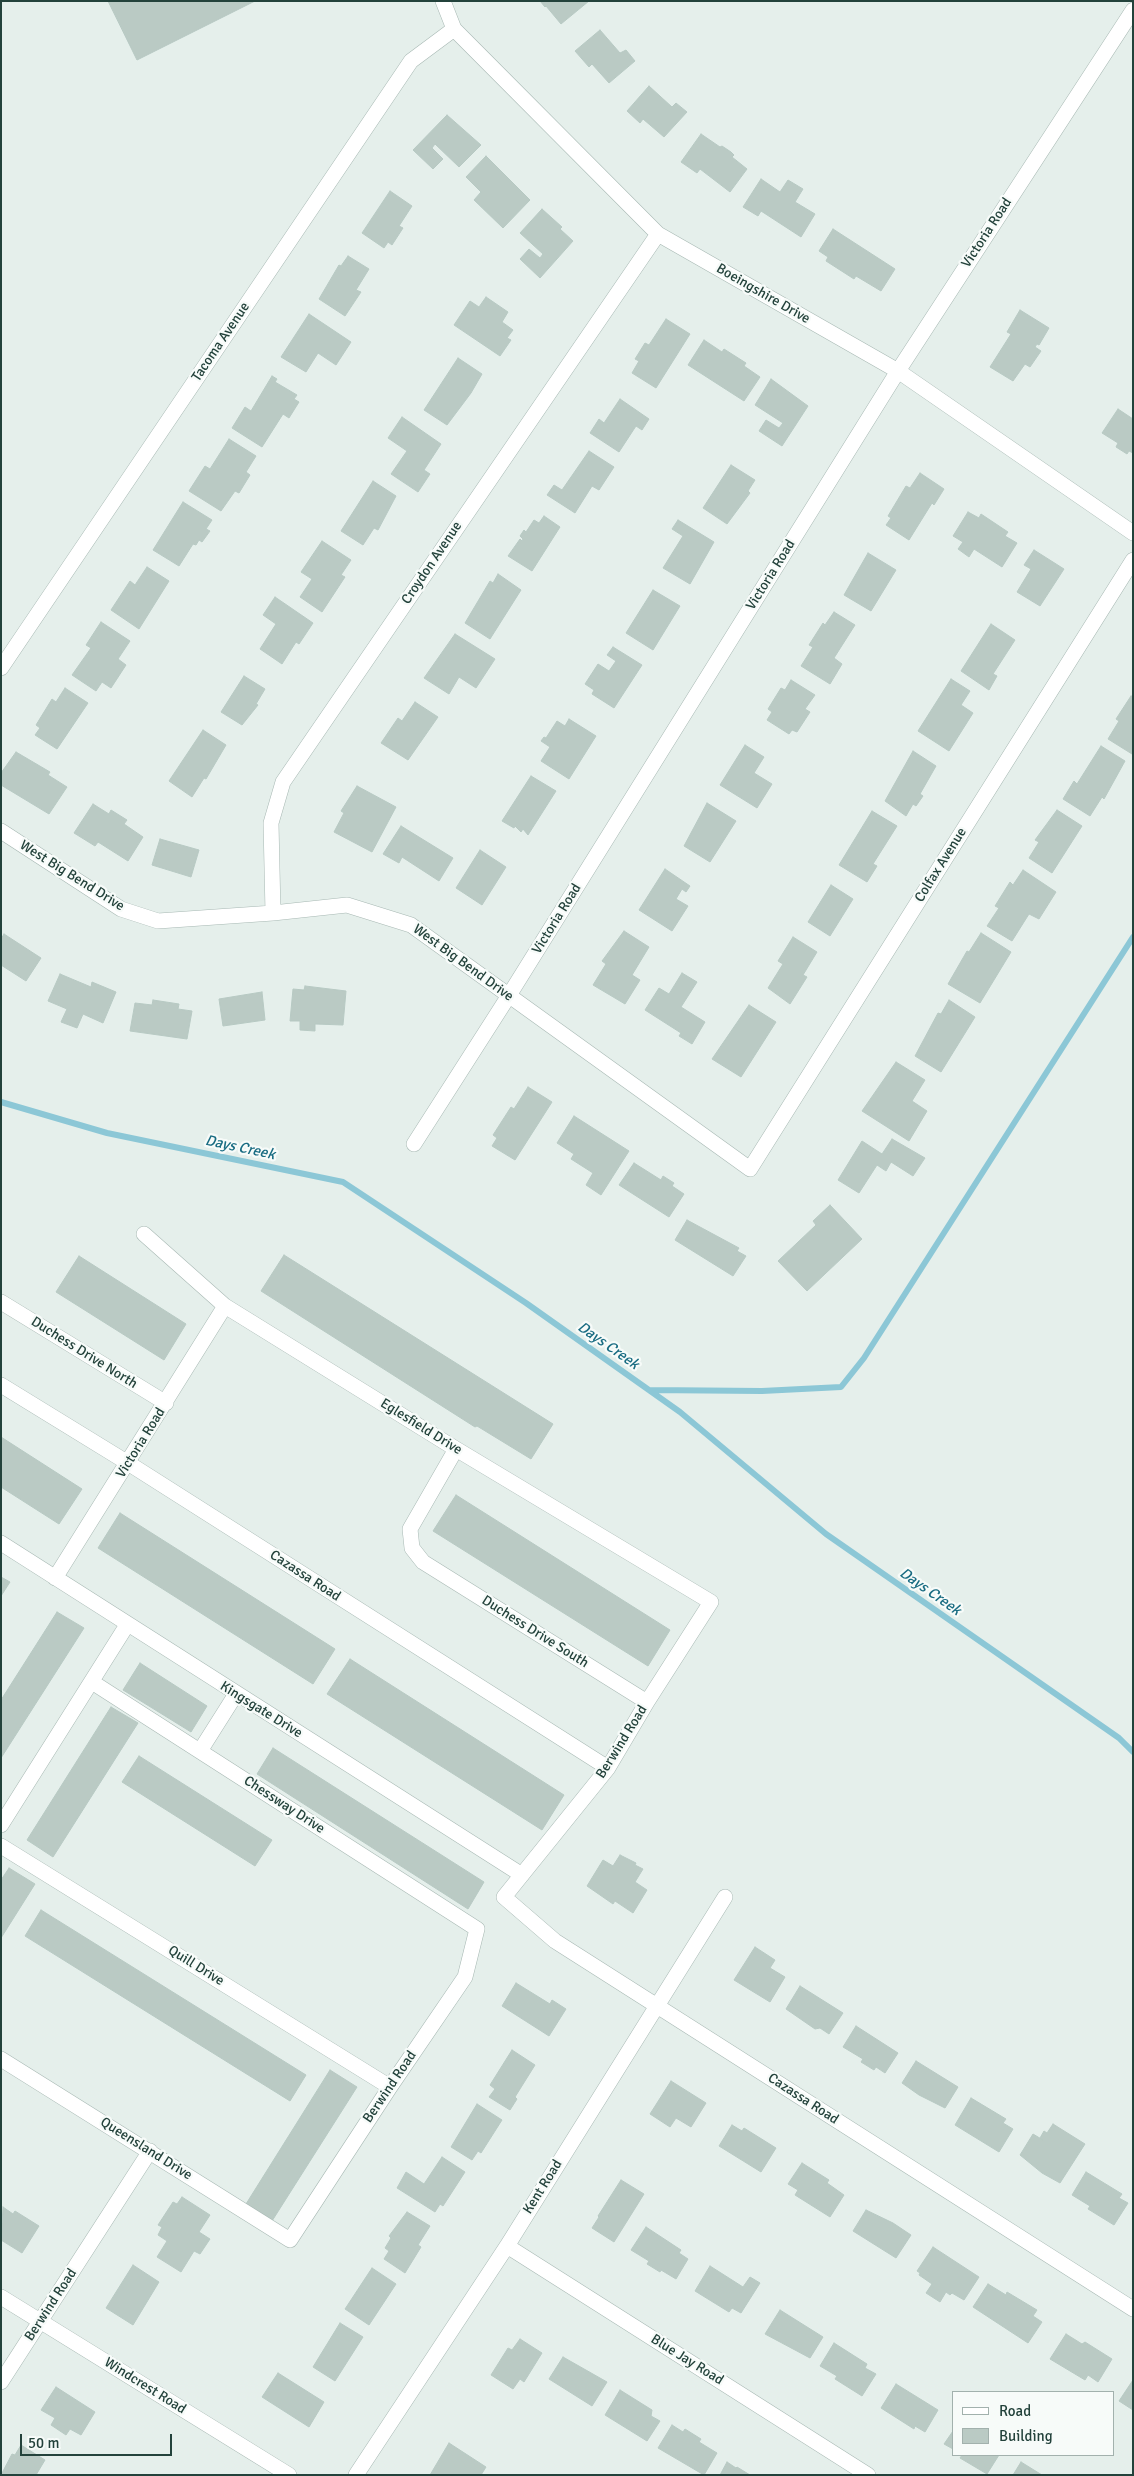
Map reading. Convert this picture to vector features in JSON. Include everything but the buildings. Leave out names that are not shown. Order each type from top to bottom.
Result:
[{"type":"street","name":"Boeingshire Drive","points":[[443,1],[454,28],[658,234],[898,371],[1133,533]]},
{"type":"street","name":"Victoria Road","points":[[414,1144],[508,997],[898,371],[1069,104],[1133,10]]},
{"type":"street","name":"Tacoma Avenue","points":[[1,668],[411,61],[454,28]]},
{"type":"street","name":"Croydon Avenue","points":[[272,913],[271,823],[282,782],[658,234]]},
{"type":"street","name":"Colfax Avenue","points":[[750,1169],[1133,560]]},
{"type":"street","name":"West Big Bend Drive","points":[[1,831],[121,908],[158,921],[272,913],[347,905],[411,925],[508,997],[750,1169]]},
{"type":"street","name":"Eglesfield Drive","points":[[144,1234],[225,1306],[456,1449],[711,1602]]},
{"type":"street","name":"Duchess Drive North","points":[[1,1302],[166,1404]]},
{"type":"street","name":"Victoria Road","points":[[55,1578],[166,1404],[225,1306]]},
{"type":"street","name":"Cazassa Road","points":[[1,1385],[128,1463],[608,1768]]},
{"type":"street","name":"Duchess Drive South","points":[[456,1449],[410,1529],[412,1548],[423,1562],[647,1702]]},
{"type":"street","name":"Kingsgate Drive","points":[[1,1543],[522,1875]]},
{"type":"street","name":"Berwind Road","points":[[522,1875],[608,1768],[647,1702],[711,1602]]},
{"type":"street","points":[[1,1824],[127,1625]]},
{"type":"street","name":"Chessway Drive","points":[[92,1682],[477,1929]]},
{"type":"street","points":[[200,1751],[236,1694]]},
{"type":"street","name":"Quill Drive","points":[[1,1846],[390,2087]]},
{"type":"street","name":"Cazassa Road","points":[[522,1875],[504,1896],[555,1941],[1133,2309]]},
{"type":"street","name":"Kent Road","points":[[356,2475],[506,2246],[725,1897]]},
{"type":"street","name":"Berwind Road","points":[[290,2240],[390,2087],[465,1977],[477,1929]]},
{"type":"street","name":"Queensland Drive","points":[[1,2059],[290,2240]]},
{"type":"street","name":"Berwind Road","points":[[1,2382],[150,2151]]},
{"type":"street","name":"Blue Jay Road","points":[[506,2246],[868,2475]]},
{"type":"street","name":"Windcrest Road","points":[[1,2297],[289,2475]]},
{"type":"waterway","points":[[649,1390],[762,1391],[841,1387],[864,1358],[1133,937]]},
{"type":"waterway","name":"Days Creek","points":[[1,1102],[107,1133],[343,1182],[526,1303],[680,1412],[826,1534],[1119,1738],[1133,1752]]}]
